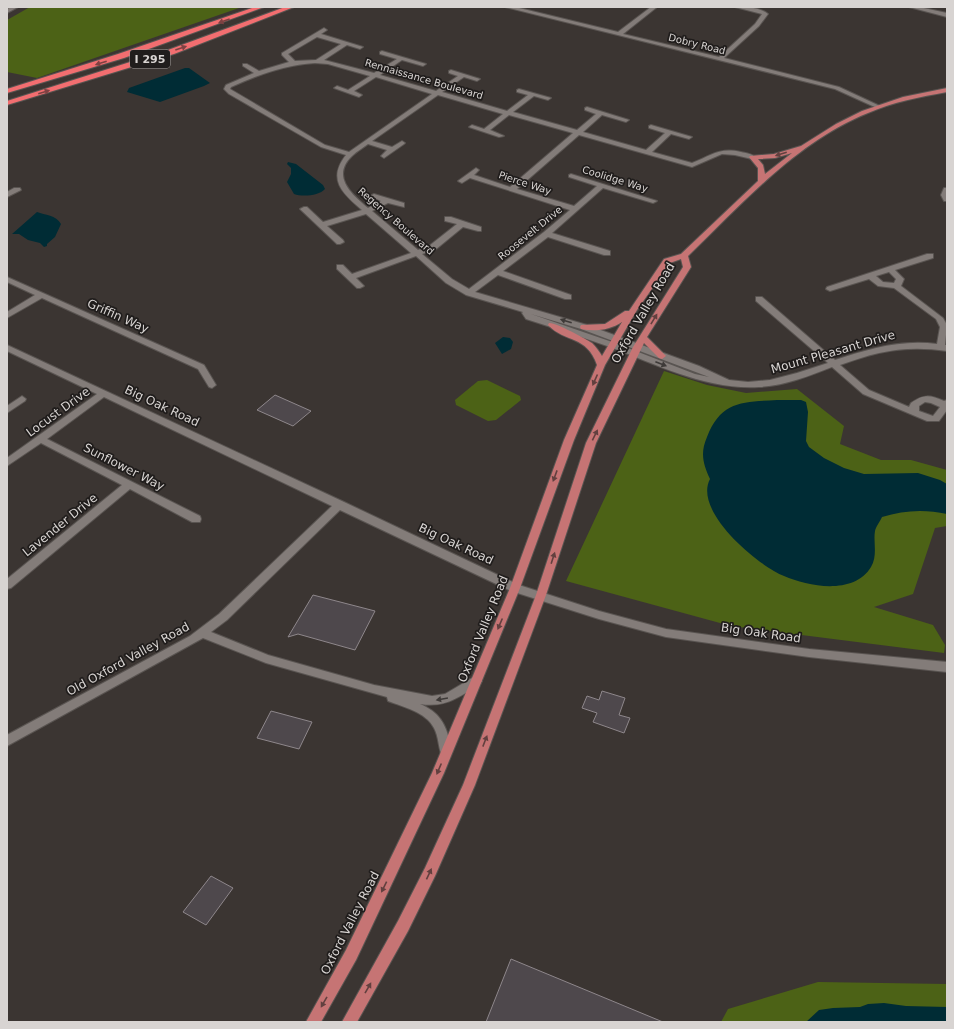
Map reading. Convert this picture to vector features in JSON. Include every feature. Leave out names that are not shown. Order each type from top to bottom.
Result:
[{"type":"highway","name":"I 295","points":[[7,91],[121,56],[261,7]]},
{"type":"highway","name":"I 295","points":[[7,103],[171,52],[291,7]]},
{"type":"main road","name":"Oxford Valley Road","points":[[313,1022],[358,941],[402,851],[516,588],[569,440],[601,365],[633,310],[667,261],[684,256],[761,182],[808,145],[837,126],[879,107],[908,98],[947,90]]},
{"type":"main road","points":[[752,157],[775,156],[808,145]]},
{"type":"main road","points":[[752,157],[760,164],[762,169],[761,182]]},
{"type":"main road","name":"Oxford Valley Road","points":[[348,1022],[403,926],[430,872],[469,785],[541,595],[591,443],[643,337],[687,266],[684,256]]},
{"type":"main road","points":[[584,327],[596,328],[613,325],[633,310]]},
{"type":"main road","points":[[552,325],[559,330],[590,344],[599,354],[601,365]]},
{"type":"main road","points":[[643,337],[650,346],[662,356]]},
{"type":"street","points":[[7,12],[15,7]]},
{"type":"street","name":"Dobry Road","points":[[508,7],[837,88],[879,107]]},
{"type":"street","points":[[619,34],[654,7]]},
{"type":"street","points":[[720,58],[757,25],[765,14],[738,7]]},
{"type":"street","points":[[912,7],[947,15]]},
{"type":"street","points":[[928,7],[947,11]]},
{"type":"street","points":[[293,63],[284,54],[324,30]]},
{"type":"street","points":[[316,35],[360,47]]},
{"type":"street","points":[[318,61],[346,43]]},
{"type":"street","points":[[382,53],[423,64]]},
{"type":"street","points":[[349,92],[402,58]]},
{"type":"street","name":"Rennaissance Boulevard","points":[[350,154],[323,146],[227,89],[228,86],[293,63],[318,61],[328,62],[692,165],[699,164],[718,153],[734,153],[752,157]]},
{"type":"street","points":[[245,65],[260,74]]},
{"type":"street","points":[[451,72],[477,79]]},
{"type":"street","name":"Regency Boulevard","points":[[463,76],[350,154],[341,164],[338,174],[343,186],[354,200],[449,281],[469,293],[522,310],[543,314],[584,327],[614,342]]},
{"type":"street","points":[[338,88],[359,95]]},
{"type":"street","points":[[519,91],[548,98]]},
{"type":"street","points":[[485,131],[533,94]]},
{"type":"street","points":[[587,109],[626,120]]},
{"type":"street","points":[[512,189],[601,113]]},
{"type":"street","points":[[472,127],[501,136]]},
{"type":"street","points":[[651,127],[689,137]]},
{"type":"street","points":[[647,153],[669,132]]},
{"type":"street","points":[[367,142],[393,150]]},
{"type":"street","points":[[384,156],[402,143]]},
{"type":"street","points":[[462,181],[476,170]]},
{"type":"street","name":"Pierce Way","points":[[469,176],[574,209]]},
{"type":"street","name":"Coolidge Way","points":[[571,176],[653,201]]},
{"type":"street","name":"Roosevelt Drive","points":[[469,293],[547,234],[602,185]]},
{"type":"street","points":[[7,195],[17,190]]},
{"type":"street","points":[[947,190],[945,195],[947,199]]},
{"type":"street","points":[[374,196],[401,205]]},
{"type":"street","points":[[322,225],[367,210],[388,200]]},
{"type":"street","points":[[304,209],[340,242]]},
{"type":"street","points":[[448,219],[478,229]]},
{"type":"street","points":[[350,277],[432,248],[462,224]]},
{"type":"street","points":[[547,234],[606,253]]},
{"type":"street","points":[[830,289],[930,256]]},
{"type":"street","points":[[340,267],[360,286]]},
{"type":"street","points":[[890,269],[900,279],[896,286]]},
{"type":"street","points":[[497,272],[568,297]]},
{"type":"street","points":[[870,276],[882,284],[896,286],[939,318],[944,327],[944,347]]},
{"type":"street","name":"Griffin Way","points":[[7,279],[201,367],[212,385]]},
{"type":"street","points":[[7,316],[41,295]]},
{"type":"street","points":[[759,299],[866,392],[914,412],[936,419],[946,405],[933,400],[923,399],[914,405],[914,412]]},
{"type":"street","name":"Regency Boulevard","points":[[522,310],[529,317],[614,342]]},
{"type":"street","name":"Mount Pleasant Drive","points":[[614,342],[636,350],[692,376],[704,379],[755,384],[780,381],[889,346],[911,344],[944,347]]},
{"type":"street","name":"Big Oak Road","points":[[7,348],[516,588],[599,615],[666,633],[809,653],[947,667]]},
{"type":"street","name":"Mount Pleasant Drive","points":[[636,350],[662,356],[725,381]]},
{"type":"street","name":"Locust Drive","points":[[7,464],[104,393]]},
{"type":"street","points":[[7,410],[22,399]]},
{"type":"street","name":"Sunflower Way","points":[[40,439],[196,519]]},
{"type":"street","name":"Lavender Drive","points":[[7,585],[129,485]]},
{"type":"street","name":"Old Oxford Valley Road","points":[[7,741],[194,640],[201,632],[223,617],[340,504]]},
{"type":"street","points":[[201,632],[266,659],[374,690],[432,701],[448,698],[476,681]]},
{"type":"street","points":[[374,690],[432,716],[439,726],[446,752]]},
{"type":"green space","points":[[30,7],[242,7],[37,78],[7,72],[7,20]]},
{"type":"green space","points":[[664,371],[707,385],[746,393],[797,389],[844,426],[840,444],[881,460],[911,460],[947,470],[947,526],[935,528],[913,594],[874,607],[933,625],[945,645],[944,653],[731,626],[566,581]]},
{"type":"green space","points":[[487,380],[520,396],[521,400],[496,420],[488,421],[456,405],[455,400],[478,381]]},
{"type":"green space","points":[[818,982],[947,984],[947,1022],[721,1022],[728,1009]]},
{"type":"water","points":[[185,68],[189,68],[210,83],[160,102],[127,92],[129,88]]},
{"type":"water","points":[[288,162],[296,164],[323,185],[325,189],[319,193],[310,195],[294,194],[287,182],[291,174],[291,168],[287,164]]},
{"type":"water","points":[[37,212],[53,217],[61,224],[55,237],[47,244],[47,246],[44,247],[40,243],[28,240],[19,234],[12,234]]},
{"type":"water","points":[[503,337],[510,338],[513,342],[511,349],[502,354],[495,343]]},
{"type":"water","points":[[777,400],[801,400],[806,402],[808,412],[806,441],[809,447],[824,458],[844,468],[864,474],[918,473],[940,480],[947,484],[947,514],[931,511],[914,511],[882,517],[875,531],[875,553],[871,567],[863,576],[854,582],[843,585],[818,585],[794,580],[772,570],[744,549],[719,521],[711,506],[707,492],[710,479],[704,463],[703,453],[707,437],[713,425],[719,416],[726,410],[743,403]]},
{"type":"water","points":[[884,1003],[906,1006],[947,1007],[947,1022],[806,1022],[819,1010],[860,1007],[868,1004]]},
{"type":"building","points":[[275,395],[311,411],[293,426],[257,410]]},
{"type":"building","points":[[313,595],[375,611],[355,650],[298,634],[288,637]]},
{"type":"building","points":[[602,691],[625,698],[619,715],[630,718],[624,733],[593,722],[597,713],[582,708],[587,696],[599,700]]},
{"type":"building","points":[[271,711],[312,722],[299,749],[257,738]]},
{"type":"building","points":[[211,876],[233,888],[206,925],[183,912]]},
{"type":"building","points":[[511,959],[663,1022],[486,1022]]}]
